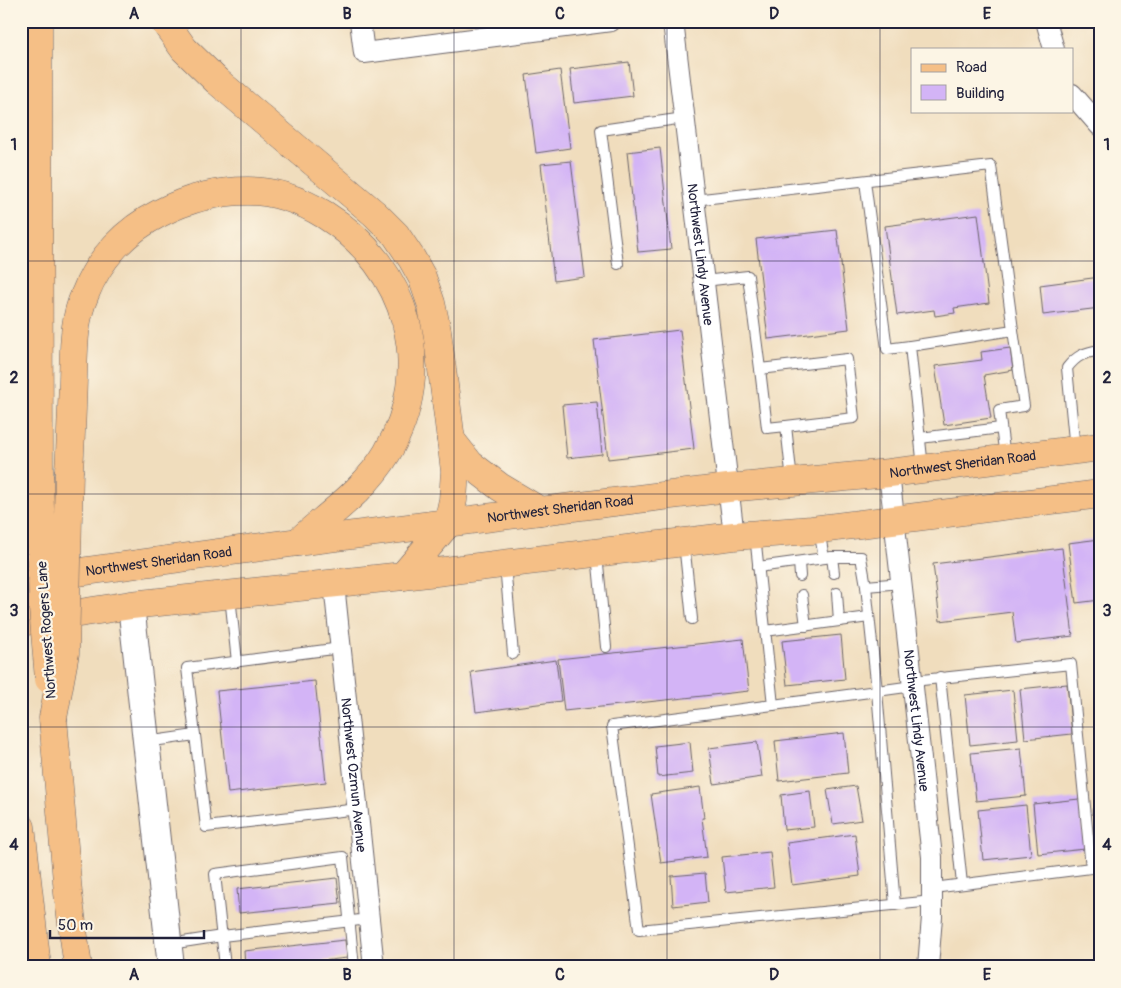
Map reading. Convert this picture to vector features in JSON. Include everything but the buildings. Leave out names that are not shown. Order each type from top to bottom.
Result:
[{"type":"main road","name":"Northwest Rogers Lane","points":[[38,21],[38,475],[43,608],[68,893],[78,967]]},
{"type":"main road","points":[[164,21],[184,48],[217,81],[375,214],[396,235],[422,277],[431,303],[436,331],[455,471],[453,500],[448,523],[402,576]]},
{"type":"main road","points":[[53,718],[65,652],[69,470],[76,324],[84,295],[94,273],[111,249],[130,232],[150,218],[176,205],[200,197],[250,190],[292,199],[314,208],[349,231],[366,248],[392,286],[402,309],[412,355],[412,377],[408,403],[400,428],[387,452],[362,487],[298,542]]},
{"type":"main road","points":[[451,440],[470,464],[500,488],[540,511]]},
{"type":"main road","name":"Northwest Sheridan Road","points":[[21,580],[540,511],[728,488],[888,473],[1087,449]]},
{"type":"main road","points":[[21,622],[131,605],[334,584],[744,535],[818,529],[1100,494]]},
{"type":"main road","points":[[21,827],[37,967]]},
{"type":"street","points":[[360,21],[364,53],[611,21]]},
{"type":"street","name":"Northwest Lindy Avenue","points":[[673,21],[728,488],[744,535]]},
{"type":"street","points":[[1046,21],[1054,48]]},
{"type":"street","points":[[1074,96],[1100,126]]},
{"type":"street","name":"Northwest Lindy Avenue","points":[[888,473],[931,840],[933,894],[928,967]]},
{"type":"street","name":"Northwest Ozmun Avenue","points":[[334,584],[358,809],[352,856],[359,920],[374,966]]},
{"type":"street","points":[[131,605],[170,956]]},
{"type":"lane","points":[[618,264],[602,130],[684,118]]},
{"type":"lane","points":[[694,200],[991,166],[1024,406],[999,410],[1005,459]]},
{"type":"lane","points":[[865,181],[887,349],[1013,330]]},
{"type":"lane","points":[[704,281],[748,276],[767,428],[854,418],[848,359],[760,369]]},
{"type":"lane","points":[[910,346],[923,469]]},
{"type":"lane","points":[[1087,449],[1067,368],[1074,358],[1087,352],[1100,350]]},
{"type":"lane","points":[[786,426],[793,482]]},
{"type":"lane","points":[[920,438],[1001,428]]},
{"type":"lane","points":[[818,529],[834,572]]},
{"type":"lane","points":[[744,535],[758,567],[773,705]]},
{"type":"lane","points":[[684,542],[692,619]]},
{"type":"lane","points":[[596,553],[606,647]]},
{"type":"lane","points":[[758,567],[828,558],[861,557],[866,586],[877,691],[895,905]]},
{"type":"lane","points":[[799,562],[800,576]]},
{"type":"lane","points":[[505,564],[513,654]]},
{"type":"lane","points":[[866,586],[902,583]]},
{"type":"lane","points":[[837,593],[840,621]]},
{"type":"lane","points":[[230,595],[237,662]]},
{"type":"lane","points":[[802,595],[806,626]]},
{"type":"lane","points":[[765,631],[869,617]]},
{"type":"lane","points":[[341,648],[187,668],[206,827],[358,809]]},
{"type":"lane","points":[[1071,664],[1091,868],[962,884],[895,905],[639,930],[612,726],[877,691],[940,678],[1071,664]]},
{"type":"lane","points":[[940,678],[962,884]]},
{"type":"lane","points":[[146,742],[195,735]]},
{"type":"lane","points":[[225,967],[215,874],[352,856]]},
{"type":"lane","points":[[170,956],[222,936],[359,920],[354,967]]},
{"type":"lane","points":[[370,967],[374,966]]}]
